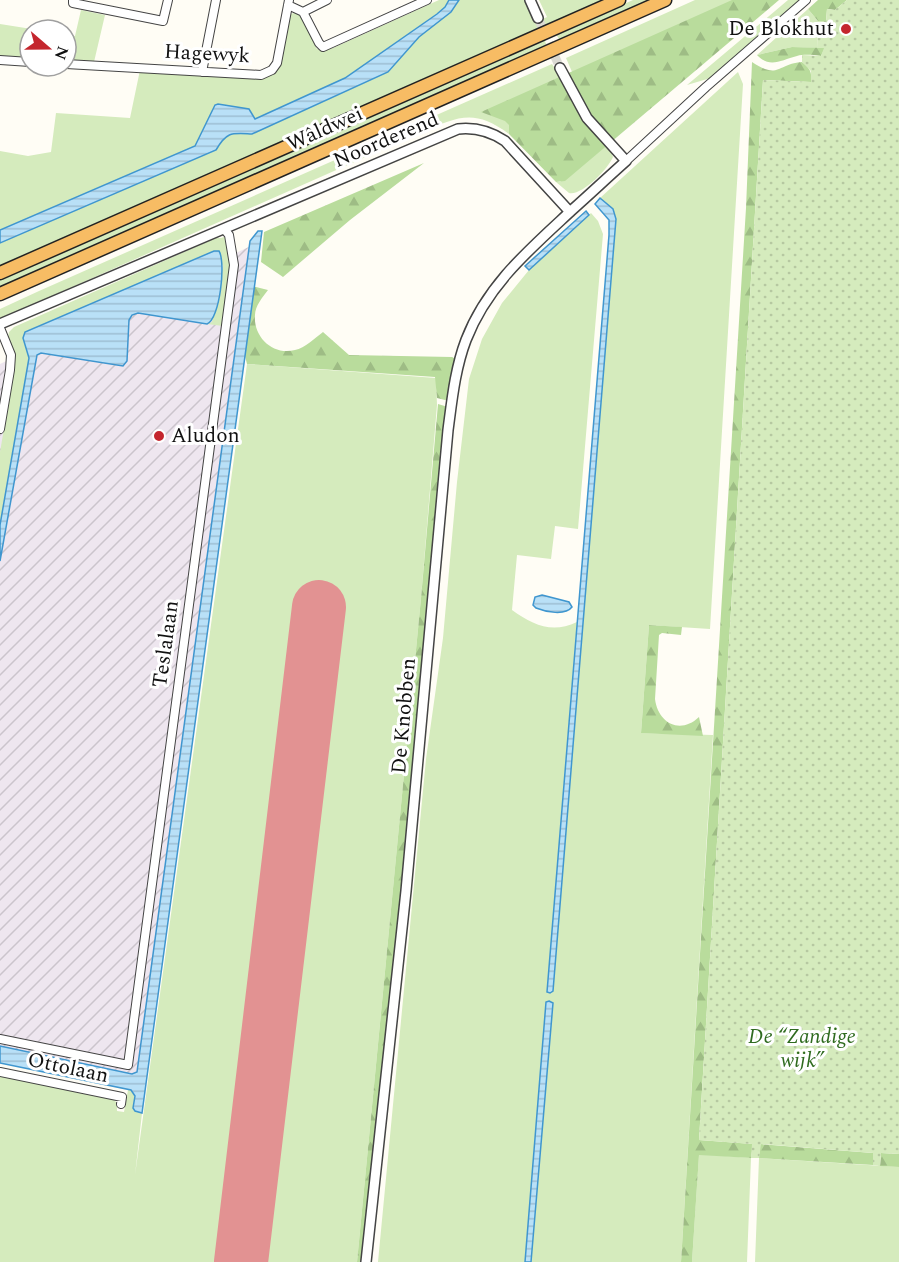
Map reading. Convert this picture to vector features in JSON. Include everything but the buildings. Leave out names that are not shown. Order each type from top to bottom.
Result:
[{"type":"highway","name":"Wâldwei","points":[[0,273],[620,0]]},
{"type":"highway","name":"Wâldwei","points":[[0,294],[665,0]]},
{"type":"street","points":[[73,0],[73,3],[164,21],[168,0]]},
{"type":"street","points":[[202,72],[216,0]]},
{"type":"street","points":[[303,12],[327,0]]},
{"type":"street","points":[[289,3],[303,12],[319,43],[323,46],[427,0]]},
{"type":"street","points":[[530,0],[538,18]]},
{"type":"street","points":[[570,212],[806,0]]},
{"type":"street","name":"Hagewyk","points":[[78,65],[261,75],[272,70],[277,63],[289,3]]},
{"type":"street","points":[[0,60],[18,61]]},
{"type":"street","points":[[560,68],[581,110],[626,160]]},
{"type":"street","name":"Noorderend","points":[[0,326],[447,132],[468,128],[493,133],[505,141],[570,212]]},
{"type":"street","name":"De Knobben","points":[[366,1262],[406,891],[453,391],[466,340],[493,289],[515,262],[570,212]]},
{"type":"street","name":"Teslalaan","points":[[128,1065],[234,265],[229,235],[224,229]]},
{"type":"street","points":[[0,326],[10,355],[10,370],[0,429]]},
{"type":"street","name":"Ottolaan","points":[[0,1039],[128,1065]]},
{"type":"street","name":"Ottolaan","points":[[0,1072],[122,1098],[121,1104]]},
{"type":"shaded area","points":[[255,244],[139,1085],[0,1056],[0,364]]},
{"type":"green space","points":[[439,0],[449,0],[437,14],[345,78],[255,119],[249,109],[218,104],[195,146],[0,230],[0,151],[28,156],[51,152],[56,113],[130,118],[140,70],[247,76],[279,64],[291,14],[297,12],[307,24],[317,49],[333,48]]},
{"type":"green space","points":[[459,0],[526,0],[536,22],[547,17],[539,0],[606,0],[0,269],[0,243],[215,150],[223,139],[231,134],[252,134],[388,72],[419,37]]},
{"type":"green space","points":[[633,0],[652,0],[560,41],[556,34]]},
{"type":"green space","points":[[695,0],[754,0],[579,88],[566,58]]},
{"type":"green space","points":[[732,0],[779,0],[565,181],[556,182],[509,134],[509,125],[505,121],[481,112]]},
{"type":"green space","points":[[788,0],[802,0],[714,77],[687,85]]},
{"type":"green space","points":[[818,0],[847,0],[835,10],[827,9],[826,21],[818,21],[808,9]]},
{"type":"green space","name":"De “Zandige wijk”","points":[[847,0],[899,0],[899,1154],[881,1153],[880,1166],[873,1165],[873,1153],[761,1144],[759,1158],[751,1158],[752,1144],[699,1140],[763,80],[811,82],[811,71],[802,62],[802,55],[821,56],[824,48],[817,48],[818,21],[826,21],[827,9],[835,10]]},
{"type":"green space","points":[[808,9],[818,21],[817,48],[792,47],[757,55]]},
{"type":"green space","points":[[81,10],[105,15],[94,62],[78,61],[78,23]]},
{"type":"green space","points":[[0,24],[18,27],[18,58],[0,57]]},
{"type":"green space","points":[[544,39],[547,46],[0,290],[0,280]]},
{"type":"green space","points":[[792,47],[825,48],[821,56],[800,55],[771,63],[757,55]]},
{"type":"green space","points":[[752,62],[768,70],[778,70],[802,62],[810,71],[811,79],[811,82],[763,80],[699,1140],[753,1144],[751,1158],[699,1155],[692,1262],[681,1262],[746,208]]},
{"type":"green space","points":[[552,64],[613,157],[600,174],[581,190],[569,193],[556,182],[561,182],[510,121],[509,134],[497,126],[476,118],[456,119],[0,319],[0,309]]},
{"type":"green space","points":[[738,72],[743,84],[710,629],[649,625],[641,733],[713,735],[681,1262],[531,1262],[553,1003],[549,1001],[546,1002],[525,1262],[378,1262],[426,759],[443,638],[469,379],[482,339],[502,303],[529,270],[591,213],[598,221],[603,234],[578,529],[555,526],[551,559],[517,555],[512,610],[535,624],[543,626],[568,626],[577,622],[547,992],[553,991],[616,219],[613,210],[600,198]]},
{"type":"green space","points":[[424,163],[350,220],[283,277],[261,262],[264,232]]},
{"type":"green space","points":[[229,235],[231,268],[223,326],[207,324],[212,322],[223,265],[25,346],[29,358],[0,524],[0,452],[14,370],[9,332],[14,327],[216,238]]},
{"type":"green space","points":[[252,286],[268,290],[256,308],[255,323],[261,337],[272,347],[287,351],[299,349],[323,332],[349,355],[452,357],[458,360],[449,401],[437,398],[435,377],[247,364],[243,348]]},
{"type":"green space","points":[[247,364],[436,378],[437,405],[421,598],[357,1262],[260,1262],[335,608],[303,605],[225,1262],[0,1262],[0,1076],[112,1098],[117,1103],[117,1111],[124,1112],[128,1090],[131,1090],[135,1096],[135,1111],[142,1113],[135,1175]]},
{"type":"green space","points":[[438,404],[448,407],[364,1262],[357,1262],[421,598]]},
{"type":"green space","points":[[649,625],[682,627],[681,635],[662,633],[659,635],[655,699],[660,714],[671,724],[678,726],[692,722],[699,717],[703,736],[641,733]]},
{"type":"green space","points":[[760,1144],[873,1153],[873,1165],[759,1158]]},
{"type":"green space","points":[[881,1153],[899,1154],[899,1167],[880,1166]]},
{"type":"green space","points":[[699,1154],[751,1158],[747,1262],[692,1262]]},
{"type":"green space","points":[[759,1158],[899,1167],[899,1262],[755,1262]]},
{"type":"water","points":[[449,0],[459,0],[451,12],[419,37],[388,72],[252,134],[231,134],[223,139],[216,150],[0,243],[0,230],[195,146],[215,105],[249,109],[255,119],[345,78],[437,14]]},
{"type":"water","points":[[600,198],[613,209],[616,219],[553,991],[550,993],[547,992],[609,235],[609,220],[595,204]]},
{"type":"water","points":[[586,211],[589,215],[529,270],[525,266]]},
{"type":"water","points":[[258,231],[262,231],[142,1113],[133,1108],[135,1096],[131,1090],[0,1063],[0,1046],[132,1074],[137,1072],[250,241]]},
{"type":"water","points":[[214,251],[219,251],[221,257],[222,278],[215,312],[212,320],[207,324],[138,313],[132,315],[129,320],[127,361],[123,366],[41,353],[37,355],[0,561],[0,525],[29,358],[23,338],[25,332]]},
{"type":"water","points":[[542,595],[569,602],[572,607],[565,612],[550,612],[536,608],[533,605],[535,597]]},
{"type":"water","points":[[546,1002],[553,1003],[531,1262],[525,1262]]},
{"type":"runway","points":[[241,1262],[319,607]]},
{"type":"tunnel","points":[[538,18],[560,68]]},
{"type":"place","name":"De Blokhut","points":[[846,29]]},
{"type":"place","name":"Aludon","points":[[159,436]]}]
